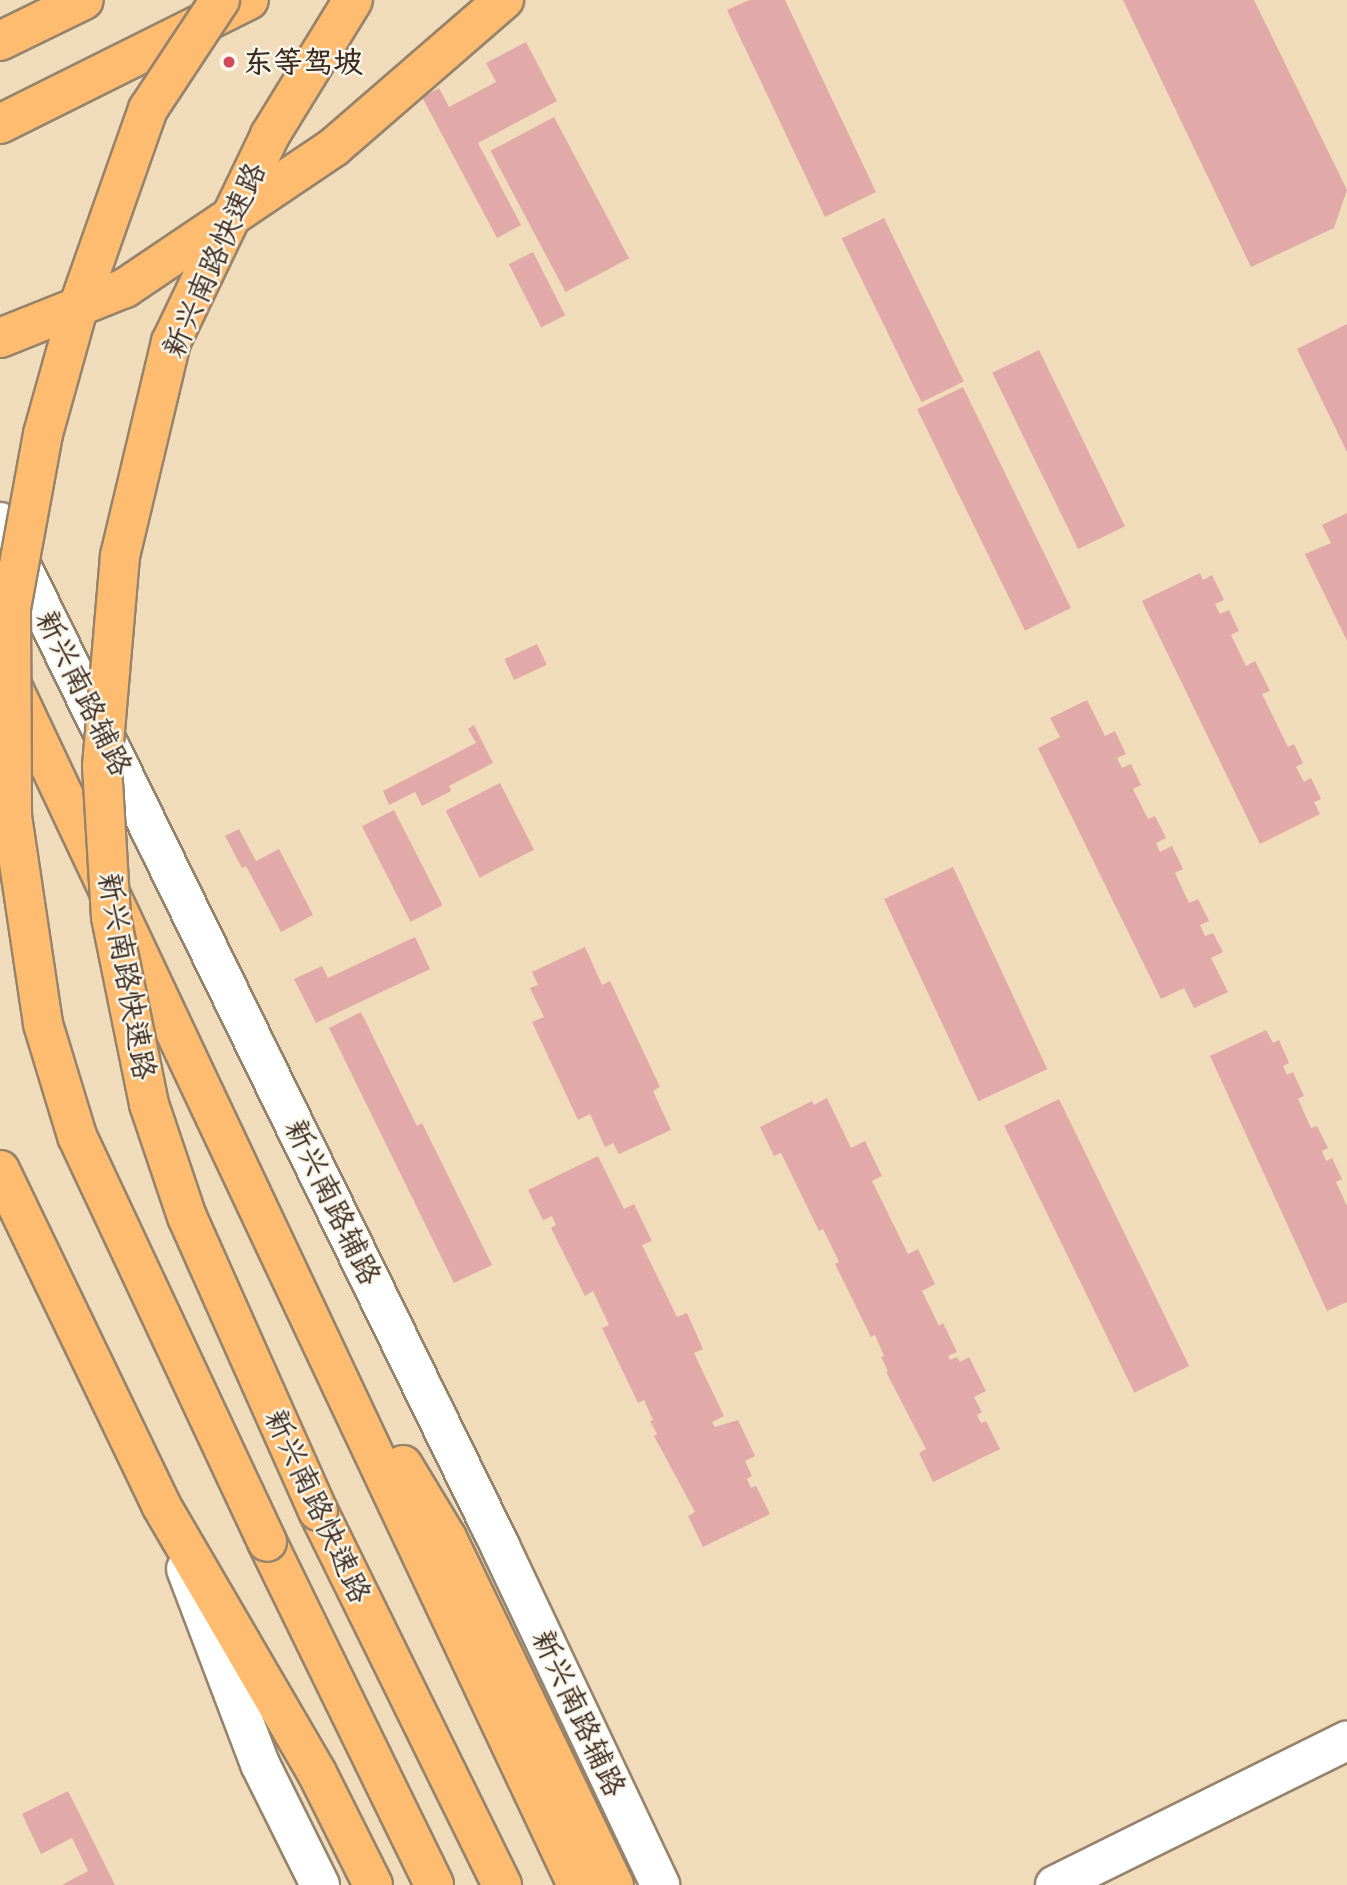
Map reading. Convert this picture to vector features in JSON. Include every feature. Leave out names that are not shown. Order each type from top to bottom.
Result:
[{"type":"main road","points":[[0,41],[84,0]]},
{"type":"main road","name":"新兴南路快速路","points":[[220,0],[148,109],[79,304],[43,434],[11,609],[12,816],[43,1024],[77,1136],[267,1542],[434,1885]]},
{"type":"main road","points":[[0,124],[249,0]]},
{"type":"main road","name":"新兴南路快速路","points":[[353,0],[270,135],[171,342],[120,556],[102,766],[111,917],[149,1104],[187,1217],[318,1511],[502,1885]]},
{"type":"main road","points":[[0,338],[125,288],[136,281],[334,147],[504,0]]},
{"type":"main road","points":[[0,660],[577,1885]]},
{"type":"main road","points":[[0,1170],[161,1505],[317,1773],[373,1885]]},
{"type":"main road","points":[[280,1255],[447,1538],[614,1885]]},
{"type":"street","name":"新兴南路辅路","points":[[0,522],[500,1546],[660,1885]]},
{"type":"street","points":[[161,1505],[260,1764],[320,1885]]},
{"type":"street","points":[[1055,1885],[1347,1741]]},
{"type":"building","points":[[749,0],[785,0],[876,192],[825,217],[727,10]]},
{"type":"building","points":[[1123,0],[1254,0],[1347,190],[1334,228],[1251,267]]},
{"type":"building","points":[[526,42],[557,101],[478,143],[521,225],[497,238],[422,97],[439,88],[449,107],[496,82],[486,63]]},
{"type":"building","points":[[554,117],[629,258],[566,292],[490,151]]},
{"type":"building","points":[[884,218],[964,382],[922,402],[842,239]]},
{"type":"building","points":[[533,252],[565,315],[541,328],[509,264]]},
{"type":"building","points":[[1347,324],[1347,452],[1297,349]]},
{"type":"building","points":[[1039,350],[1125,526],[1078,549],[992,373]]},
{"type":"building","points":[[963,387],[1071,608],[1025,630],[917,409]]},
{"type":"building","points":[[1347,513],[1347,641],[1305,554],[1331,543],[1322,525]]},
{"type":"building","points":[[1200,573],[1203,580],[1212,575],[1224,600],[1215,604],[1220,614],[1229,610],[1239,631],[1231,635],[1246,666],[1255,661],[1270,691],[1262,694],[1288,747],[1294,744],[1303,763],[1296,767],[1304,782],[1311,778],[1321,799],[1314,802],[1320,814],[1260,844],[1142,601]]},
{"type":"building","points":[[537,644],[547,665],[514,680],[504,659]]},
{"type":"building","points":[[1087,700],[1105,736],[1115,731],[1126,754],[1117,758],[1122,768],[1131,764],[1141,785],[1133,789],[1148,819],[1155,816],[1166,838],[1156,843],[1160,852],[1172,846],[1183,869],[1175,873],[1189,903],[1198,899],[1209,921],[1200,925],[1205,936],[1213,933],[1223,952],[1211,958],[1228,992],[1194,1008],[1184,988],[1161,999],[1038,748],[1060,737],[1050,718]]},
{"type":"building","points":[[474,725],[493,763],[449,786],[451,791],[422,806],[415,792],[389,805],[383,791],[476,743],[468,729]]},
{"type":"building","points":[[500,783],[534,850],[480,878],[446,811]]},
{"type":"building","points":[[394,810],[443,905],[411,922],[362,826]]},
{"type":"building","points":[[239,829],[256,861],[279,849],[313,915],[281,932],[246,866],[242,868],[225,836]]},
{"type":"building","points":[[953,867],[1047,1069],[978,1101],[884,899]]},
{"type":"building","points":[[415,937],[430,969],[316,1023],[294,979],[322,966],[328,978]]},
{"type":"building","points":[[585,947],[602,985],[610,981],[660,1087],[653,1091],[671,1130],[619,1154],[613,1143],[605,1147],[590,1114],[578,1120],[532,1022],[544,1017],[530,988],[538,985],[532,972]]},
{"type":"building","points":[[361,1012],[417,1126],[422,1123],[492,1265],[454,1283],[329,1028]]},
{"type":"building","points":[[1266,1030],[1273,1043],[1279,1040],[1289,1063],[1283,1066],[1287,1075],[1293,1072],[1304,1096],[1298,1099],[1311,1128],[1317,1126],[1328,1148],[1322,1151],[1326,1161],[1332,1158],[1342,1179],[1336,1182],[1347,1206],[1347,1302],[1327,1311],[1210,1056]]},
{"type":"building","points":[[827,1098],[851,1148],[865,1141],[882,1176],[872,1181],[908,1254],[918,1249],[935,1284],[922,1291],[939,1326],[943,1323],[957,1352],[948,1356],[950,1360],[957,1357],[960,1362],[969,1357],[986,1391],[974,1397],[982,1412],[977,1415],[981,1423],[986,1421],[1000,1449],[933,1482],[919,1453],[926,1449],[886,1372],[888,1371],[881,1357],[884,1356],[875,1335],[871,1337],[835,1264],[839,1262],[823,1229],[819,1231],[781,1153],[774,1156],[760,1127],[812,1101],[814,1105]]},
{"type":"building","points":[[1059,1099],[1189,1366],[1134,1393],[1004,1126]]},
{"type":"building","points":[[598,1156],[624,1209],[634,1204],[652,1241],[642,1245],[677,1317],[687,1313],[703,1349],[694,1353],[724,1416],[712,1422],[715,1427],[738,1420],[755,1456],[745,1461],[752,1476],[747,1479],[751,1488],[756,1486],[770,1514],[703,1547],[688,1516],[695,1512],[654,1436],[657,1434],[644,1400],[638,1403],[602,1328],[609,1325],[593,1291],[585,1296],[551,1228],[556,1225],[552,1216],[543,1220],[528,1190]]},
{"type":"building","points":[[68,1791],[115,1885],[62,1885],[88,1871],[72,1838],[41,1854],[22,1814]]},
{"type":"place","name":"东等驾坡","points":[[229,62]]}]
